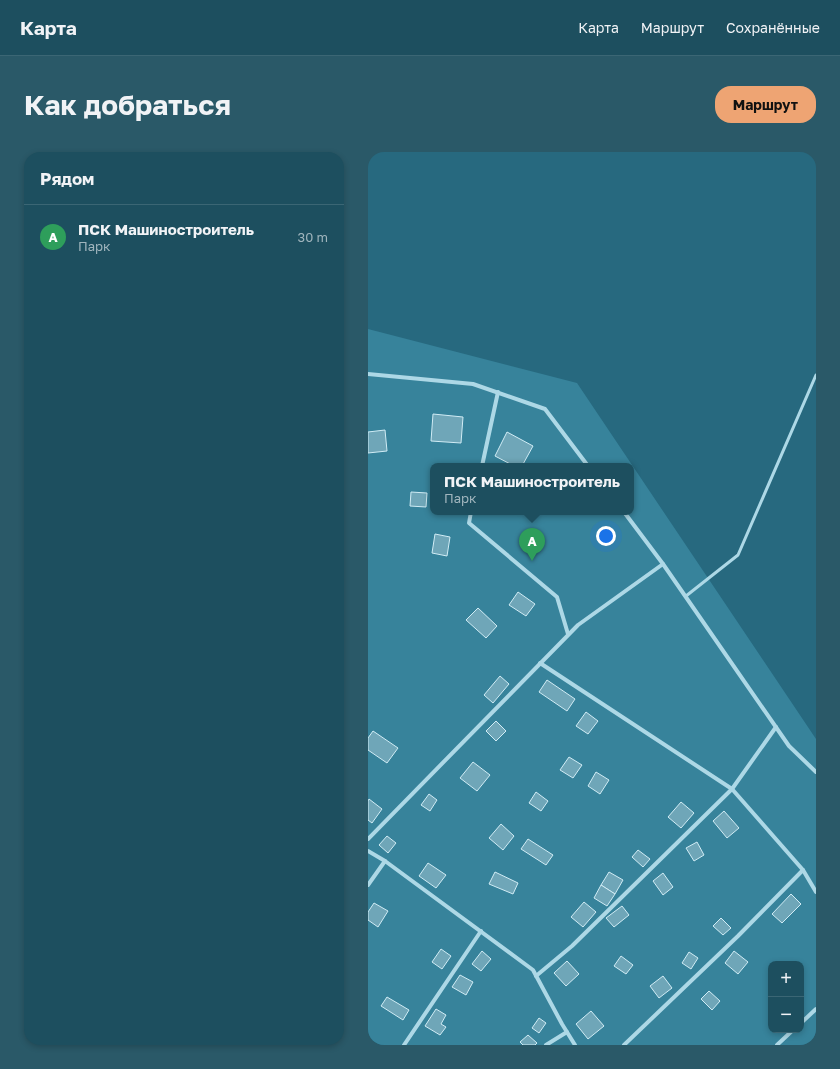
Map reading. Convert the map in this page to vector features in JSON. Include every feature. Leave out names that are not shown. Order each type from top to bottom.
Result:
[{"type":"street","points":[[368,374],[473,384],[545,409],[586,463]]},
{"type":"street","points":[[483,463],[498,392]]},
{"type":"street","points":[[470,515],[469,523],[557,597],[568,634]]},
{"type":"street","points":[[626,515],[686,596],[789,746],[816,772]]},
{"type":"street","points":[[368,839],[568,634],[578,625],[663,564]]},
{"type":"street","points":[[540,663],[732,789],[803,870],[816,892]]},
{"type":"street","points":[[536,976],[572,946],[732,789],[776,727]]},
{"type":"street","points":[[368,851],[481,931],[533,970],[575,1045]]},
{"type":"street","points":[[368,886],[385,862]]},
{"type":"street","points":[[624,1045],[738,936],[803,870]]},
{"type":"street","points":[[404,1045],[481,931]]},
{"type":"street","points":[[804,1020],[816,1009]]},
{"type":"street","points":[[546,1045],[567,1032]]},
{"type":"street","points":[[777,1045],[790,1033]]},
{"type":"lane","points":[[686,596],[738,555],[816,375]]},
{"type":"shaded area","points":[[368,329],[577,383],[631,463],[430,463],[430,515],[634,515],[634,468],[816,739],[816,1045],[368,1045]]},
{"type":"building","points":[[433,414],[463,417],[461,443],[431,441]]},
{"type":"building","points":[[385,430],[387,451],[368,453],[368,432]]},
{"type":"building","points":[[507,432],[533,446],[524,463],[508,463],[495,456]]},
{"type":"building","points":[[411,492],[427,493],[426,507],[410,506]]},
{"type":"building","points":[[435,534],[450,537],[447,556],[432,553]]},
{"type":"building","points":[[518,592],[535,604],[526,616],[509,605]]},
{"type":"building","points":[[478,608],[497,626],[486,638],[466,620]]},
{"type":"building","points":[[500,676],[509,684],[493,703],[484,695]]},
{"type":"building","points":[[547,680],[575,699],[567,711],[539,692]]},
{"type":"building","points":[[586,712],[598,721],[588,734],[576,726]]},
{"type":"building","points":[[496,721],[506,731],[496,741],[486,731]]},
{"type":"building","points":[[373,731],[398,748],[387,763],[368,750],[368,738]]},
{"type":"building","points":[[569,757],[582,765],[573,778],[560,770]]},
{"type":"building","points":[[473,762],[490,775],[477,791],[460,778]]},
{"type":"building","points":[[596,772],[609,780],[600,794],[588,786]]},
{"type":"building","points":[[536,792],[548,801],[541,811],[529,803]]},
{"type":"building","points":[[429,794],[437,800],[430,811],[421,805]]},
{"type":"building","points":[[369,799],[382,809],[372,823],[368,820]]},
{"type":"building","points":[[681,802],[694,813],[681,828],[668,817]]},
{"type":"building","points":[[724,811],[739,828],[727,838],[713,821]]},
{"type":"building","points":[[501,824],[514,836],[503,850],[489,838]]},
{"type":"building","points":[[387,836],[396,843],[388,853],[379,845]]},
{"type":"building","points":[[528,839],[553,855],[546,865],[521,849]]},
{"type":"building","points":[[697,842],[704,855],[694,861],[686,848]]},
{"type":"building","points":[[638,850],[650,859],[643,867],[632,857]]},
{"type":"building","points":[[428,863],[446,875],[436,888],[419,876]]},
{"type":"building","points":[[495,872],[518,883],[513,894],[489,884]]},
{"type":"building","points":[[609,872],[623,880],[615,894],[601,885]]},
{"type":"building","points":[[663,873],[673,887],[663,895],[653,881]]},
{"type":"building","points":[[601,885],[615,894],[607,906],[594,898]]},
{"type":"building","points":[[791,894],[801,904],[782,923],[772,914]]},
{"type":"building","points":[[584,902],[596,912],[583,927],[571,917]]},
{"type":"building","points":[[374,903],[388,911],[378,927],[368,920],[368,912]]},
{"type":"building","points":[[622,906],[629,915],[614,927],[606,918]]},
{"type":"building","points":[[721,918],[731,928],[723,935],[713,926]]},
{"type":"building","points":[[441,949],[451,956],[442,969],[432,962]]},
{"type":"building","points":[[482,951],[491,959],[481,971],[472,964]]},
{"type":"building","points":[[734,951],[748,962],[738,974],[725,963]]},
{"type":"building","points":[[689,952],[698,958],[691,969],[682,963]]},
{"type":"building","points":[[621,956],[633,965],[626,974],[614,966]]},
{"type":"building","points":[[567,961],[579,974],[566,986],[554,973]]},
{"type":"building","points":[[460,975],[473,982],[466,995],[452,987]]},
{"type":"building","points":[[663,976],[672,988],[659,998],[650,986]]},
{"type":"building","points":[[709,991],[720,1001],[712,1010],[701,999]]},
{"type":"building","points":[[387,997],[409,1010],[403,1020],[381,1006]]},
{"type":"building","points":[[436,1009],[446,1015],[441,1024],[446,1027],[440,1035],[425,1026]]},
{"type":"building","points":[[591,1011],[604,1026],[588,1039],[576,1024]]},
{"type":"building","points":[[539,1018],[546,1023],[539,1033],[532,1028]]},
{"type":"building","points":[[528,1035],[537,1043],[535,1045],[523,1045],[520,1042]]},
{"type":"place","name":"ПСК Машиностроитель","points":[[532,561]]}]
